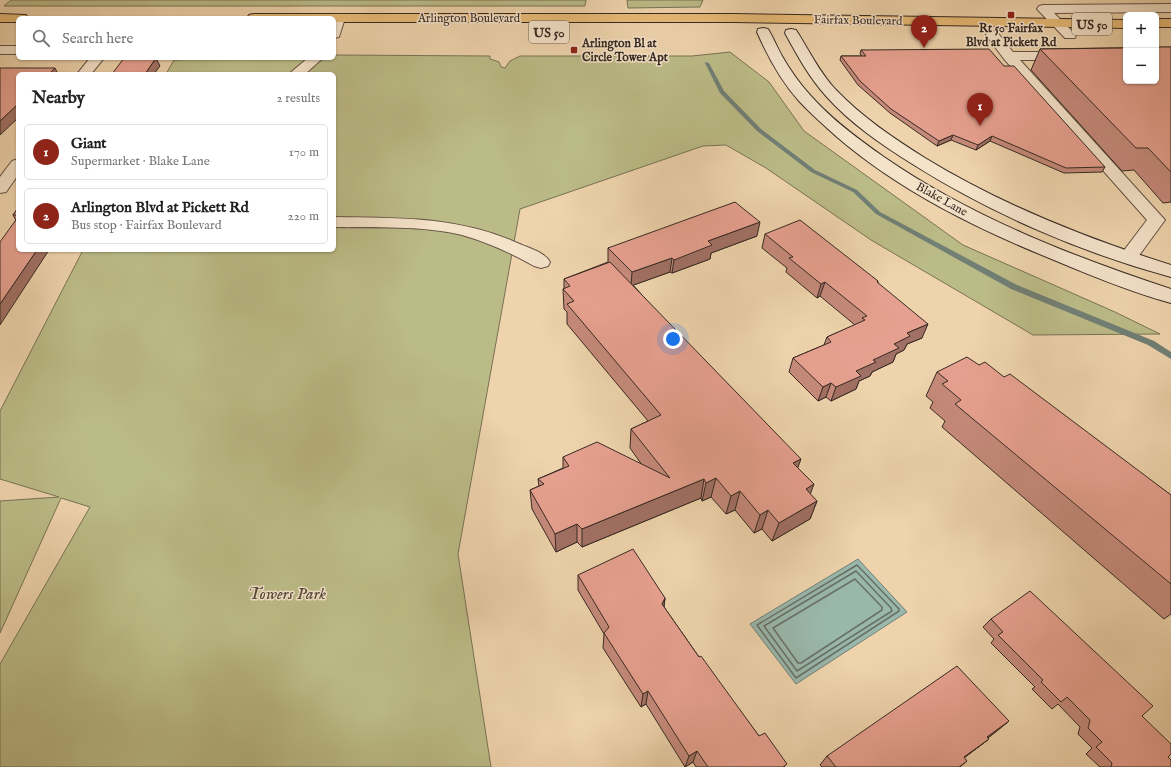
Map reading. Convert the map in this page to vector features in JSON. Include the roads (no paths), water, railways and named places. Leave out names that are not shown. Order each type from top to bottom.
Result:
[{"type":"main road","points":[[750,4],[756,28]]},
{"type":"main road","name":"Blake Lane","points":[[776,5],[783,19],[798,33]]},
{"type":"main road","points":[[0,18],[16,18]]},
{"type":"main road","name":"Arlington Boulevard","points":[[339,18],[756,28]]},
{"type":"main road","name":"Fairfax Boulevard","points":[[756,28],[783,19],[1123,24]]},
{"type":"main road","points":[[1159,23],[1171,23]]},
{"type":"main road","name":"US 50","points":[[756,28],[798,33]]},
{"type":"main road","points":[[0,29],[16,29]]},
{"type":"main road","points":[[336,32],[349,31]]},
{"type":"main road","name":"US 50","points":[[942,34],[1123,36]]},
{"type":"street","points":[[1070,35],[1043,9],[1171,8]]},
{"type":"street","points":[[336,26],[339,18]]},
{"type":"street","name":"Blake Lane","points":[[756,28],[794,85],[821,116],[865,151],[896,173],[934,196],[1021,239],[1111,275],[1171,296]]},
{"type":"street","name":"Blake Lane","points":[[798,33],[808,63],[831,92],[862,122],[881,137],[923,164],[978,195],[1047,226],[1128,257],[1171,271]]},
{"type":"street","points":[[992,35],[1009,56],[1156,220],[1128,257]]},
{"type":"street","points":[[0,50],[16,50]]},
{"type":"street","points":[[1009,56],[1123,56]]},
{"type":"street","points":[[86,72],[96,60]]},
{"type":"street","points":[[298,72],[314,60]]},
{"type":"street","points":[[0,188],[13,160]]},
{"type":"street","points":[[336,222],[419,225],[451,228],[495,240],[541,262]]},
{"type":"water","points":[[858,559],[907,612],[796,684],[750,624]]},
{"type":"waterway","points":[[707,63],[722,92],[759,130],[813,171],[855,191],[878,213],[1014,287],[1151,343],[1171,356]]},
{"type":"place","name":"Rt 50 Fairfax Blvd at Pickett Rd","points":[[1011,15]]},
{"type":"place","name":"Arlington Blvd at Pickett Rd","points":[[924,48]]},
{"type":"place","name":"Arlington Bl at Circle Tower Apt","points":[[574,50]]},
{"type":"place","name":"Giant","points":[[980,126]]},
{"type":"park label","name":"Towers Park","points":[[287,593]]}]
